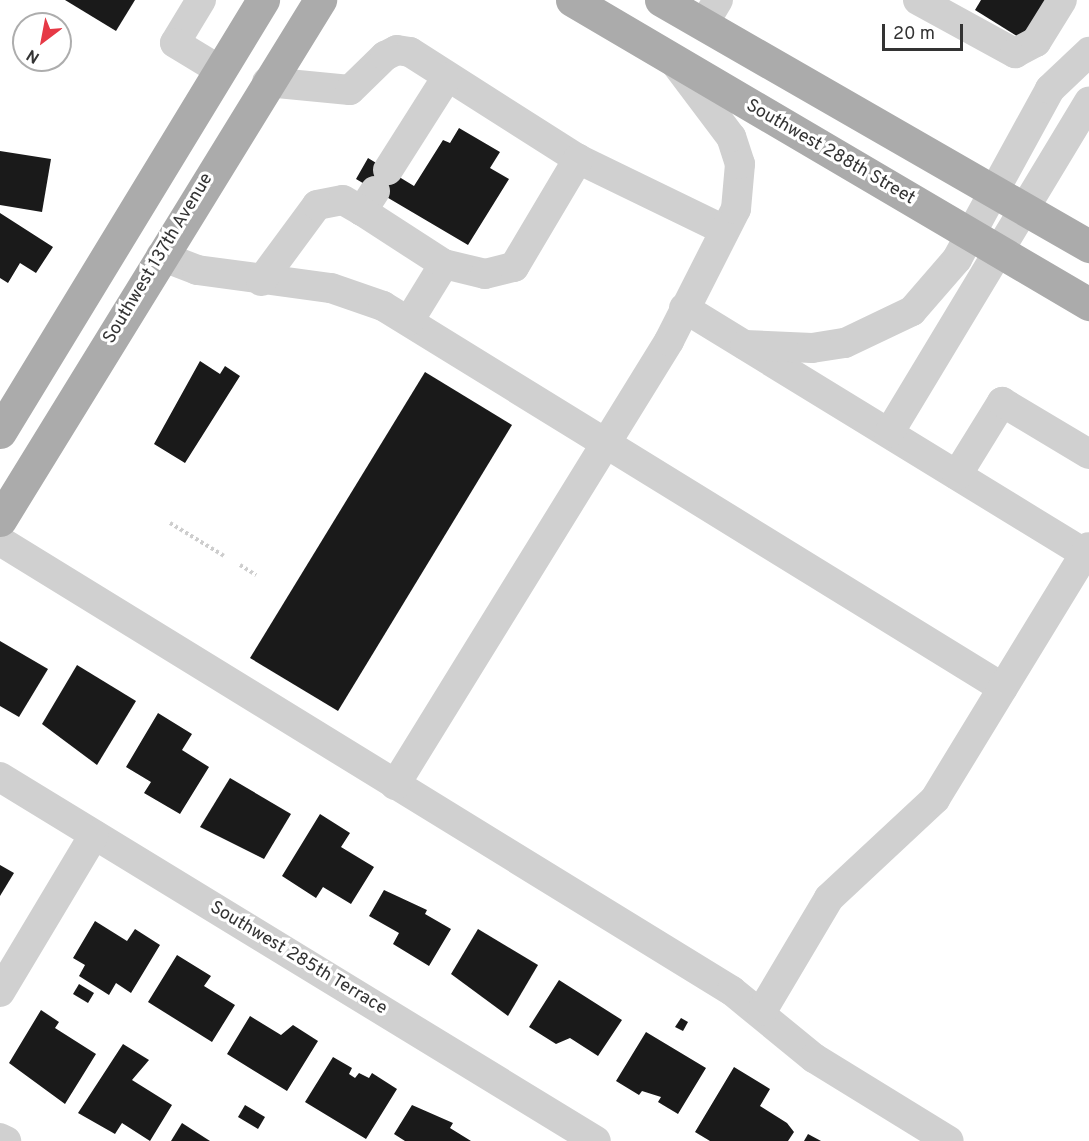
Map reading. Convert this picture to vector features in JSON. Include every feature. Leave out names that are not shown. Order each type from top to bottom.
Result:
[{"type":"main road","points":[[0,432],[124,233],[263,0]]},
{"type":"main road","name":"Southwest 137th Avenue","points":[[0,520],[267,82],[320,0]]},
{"type":"main road","name":"Southwest 288th Street","points":[[572,0],[1089,304]]},
{"type":"main road","points":[[661,0],[711,13],[992,190],[1089,246]]},
{"type":"main road","points":[[124,233],[161,256]]},
{"type":"street","points":[[201,0],[175,43],[221,71]]},
{"type":"street","points":[[918,0],[1015,53],[1036,42],[1062,0]]},
{"type":"street","points":[[267,82],[350,90],[397,50],[410,52],[578,159],[724,230]]},
{"type":"street","points":[[745,345],[812,348],[881,329],[938,288],[1050,89],[1089,52]]},
{"type":"street","points":[[395,785],[607,444],[684,308],[724,230],[739,195],[738,157],[730,136],[673,60]]},
{"type":"street","points":[[261,281],[316,205],[375,191],[447,77]]},
{"type":"street","points":[[890,433],[1089,102]]},
{"type":"street","points":[[375,191],[444,264],[485,274],[514,267],[578,159]]},
{"type":"street","points":[[161,256],[198,270],[357,295],[409,321],[1003,688]]},
{"type":"street","points":[[409,321],[444,264]]},
{"type":"street","points":[[684,308],[957,476],[1087,550],[935,799],[829,898],[762,1011]]},
{"type":"street","points":[[957,476],[1002,402],[1089,454]]},
{"type":"street","points":[[0,541],[762,1011],[814,1058],[949,1141]]},
{"type":"street","name":"Southwest 285th Terrace","points":[[0,777],[596,1141]]},
{"type":"street","points":[[0,992],[94,835]]},
{"type":"street","points":[[0,1138],[6,1141]]},
{"type":"path","points":[[170,523],[224,556]]},
{"type":"path","points":[[240,565],[256,575]]},
{"type":"building","points":[[65,0],[135,0],[116,31]]},
{"type":"building","points":[[981,0],[1054,0],[1028,43],[975,10]]},
{"type":"building","points":[[459,128],[500,152],[490,168],[509,179],[468,245],[356,179],[368,158],[414,186],[443,140],[450,143]]},
{"type":"building","points":[[0,151],[51,159],[42,212],[0,205]]},
{"type":"building","points":[[0,213],[53,247],[36,273],[20,263],[8,283],[0,278]]},
{"type":"building","points":[[200,361],[220,374],[225,366],[240,376],[185,463],[154,444]]},
{"type":"building","points":[[425,372],[512,425],[338,711],[250,658]]},
{"type":"building","points":[[0,641],[48,669],[19,717],[0,706]]},
{"type":"building","points":[[77,665],[136,701],[97,765],[42,724]]},
{"type":"building","points":[[158,713],[192,734],[182,750],[209,767],[180,814],[144,793],[151,782],[126,767]]},
{"type":"building","points":[[230,778],[291,814],[264,859],[200,827]]},
{"type":"building","points":[[320,814],[350,833],[341,847],[374,867],[351,904],[323,887],[316,898],[282,876]]},
{"type":"building","points":[[0,865],[14,873],[0,896]]},
{"type":"building","points":[[384,890],[427,910],[425,914],[451,929],[429,966],[393,944],[399,933],[369,916]]},
{"type":"building","points":[[95,921],[127,941],[135,929],[160,945],[131,993],[116,983],[109,995],[79,976],[85,965],[73,958]]},
{"type":"building","points":[[478,929],[538,965],[508,1016],[451,974]]},
{"type":"building","points":[[177,955],[211,976],[204,986],[235,1005],[212,1042],[148,1002]]},
{"type":"building","points":[[559,980],[622,1020],[598,1056],[570,1038],[556,1044],[529,1027]]},
{"type":"building","points":[[79,984],[94,993],[88,1003],[73,994]]},
{"type":"building","points":[[41,1010],[59,1022],[55,1028],[96,1054],[65,1104],[9,1063]]},
{"type":"building","points":[[250,1016],[281,1035],[293,1025],[318,1041],[287,1091],[227,1054]]},
{"type":"building","points":[[681,1018],[688,1022],[683,1031],[675,1027]]},
{"type":"building","points":[[646,1032],[706,1068],[678,1114],[658,1102],[661,1097],[642,1091],[639,1095],[616,1081]]},
{"type":"building","points":[[123,1044],[149,1060],[132,1080],[172,1105],[150,1141],[122,1123],[115,1134],[78,1113]]},
{"type":"building","points":[[333,1057],[352,1068],[349,1074],[355,1078],[359,1073],[369,1078],[372,1073],[397,1089],[366,1139],[305,1102]]},
{"type":"building","points":[[734,1067],[770,1089],[760,1106],[787,1123],[794,1132],[788,1141],[710,1141],[695,1132]]},
{"type":"building","points":[[245,1105],[265,1117],[258,1129],[238,1117]]},
{"type":"building","points":[[412,1105],[453,1123],[450,1128],[471,1141],[405,1141],[394,1134]]},
{"type":"building","points":[[182,1123],[210,1141],[171,1141]]},
{"type":"building","points":[[808,1134],[821,1141],[804,1141]]}]
